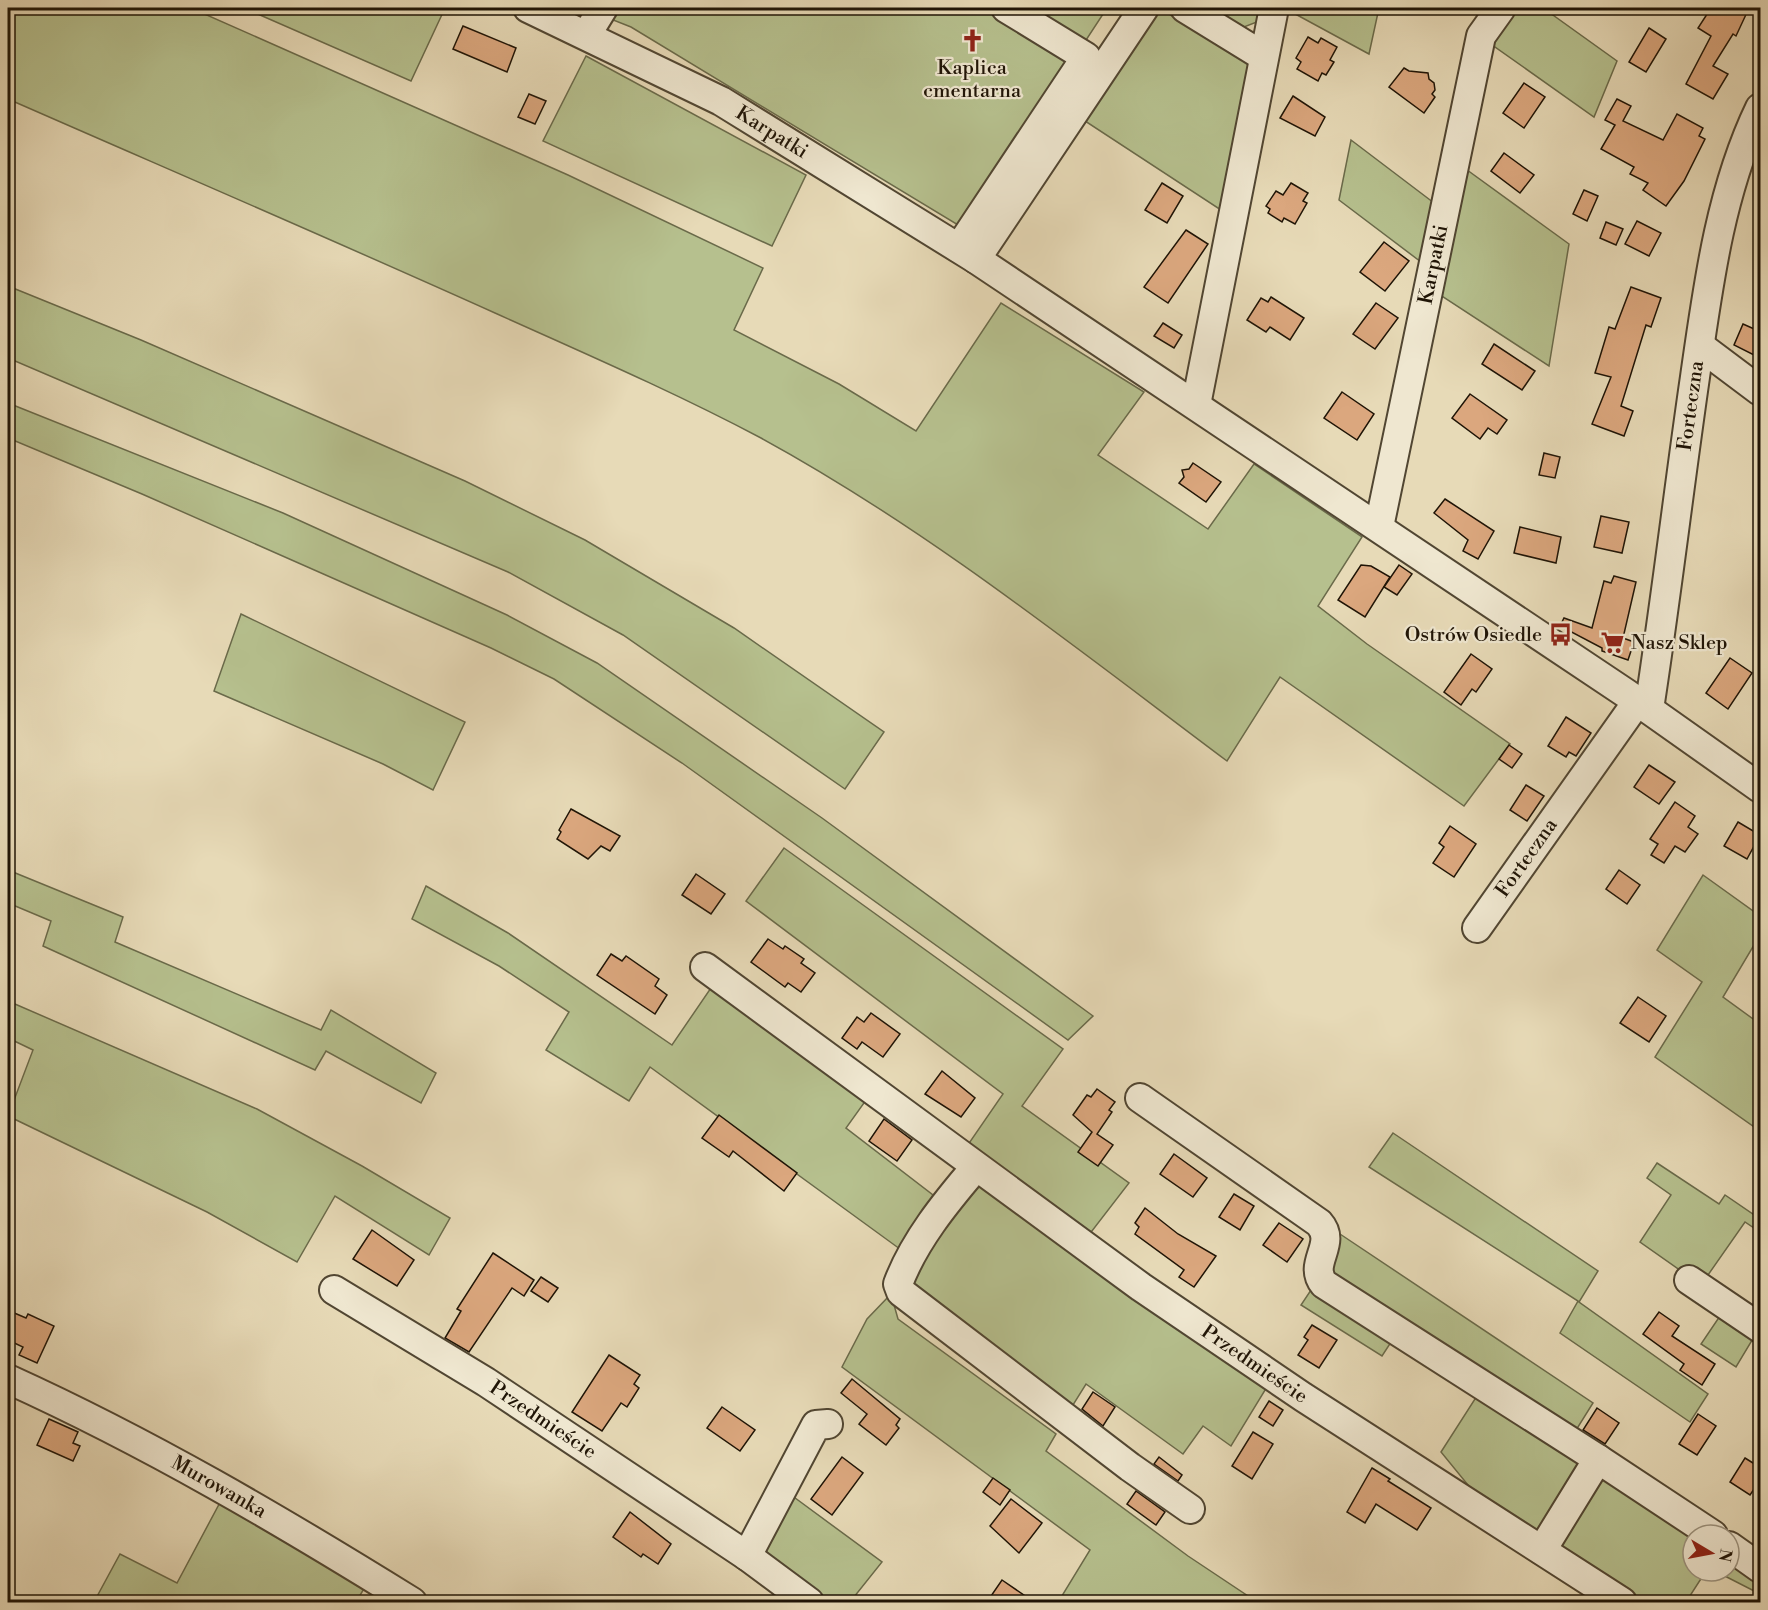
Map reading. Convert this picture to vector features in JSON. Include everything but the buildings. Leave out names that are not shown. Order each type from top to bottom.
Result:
[{"type":"street","name":"Karpatki","points":[[528,8],[587,34],[722,101],[968,253],[1379,527],[1761,788]]},
{"type":"street","points":[[587,34],[603,8]]},
{"type":"street","points":[[1006,8],[1095,62]]},
{"type":"street","points":[[968,253],[1095,62],[1144,8]]},
{"type":"street","points":[[1185,8],[1263,56]]},
{"type":"street","points":[[1196,405],[1274,8]]},
{"type":"street","name":"Karpatki","points":[[1379,527],[1481,36],[1501,8]]},
{"type":"street","name":"Forteczna","points":[[1477,928],[1643,706],[1700,346],[1727,200],[1738,162],[1761,108]]},
{"type":"street","points":[[1700,346],[1761,391]]},
{"type":"street","name":"Przedmieście","points":[[705,967],[1141,1287],[1303,1397],[1622,1602]]},
{"type":"street","points":[[1140,1098],[1324,1228],[1327,1242],[1318,1266],[1318,1274],[1324,1284],[1695,1523]]},
{"type":"street","points":[[975,1167],[945,1203],[903,1271],[898,1284],[901,1292],[1130,1467],[1190,1509]]},
{"type":"street","points":[[1689,1280],[1761,1329]]},
{"type":"street","name":"Przedmieście","points":[[334,1290],[486,1382],[743,1553],[809,1602]]},
{"type":"street","name":"Murowanka","points":[[14,1382],[224,1488],[277,1518],[412,1602]]},
{"type":"street","points":[[743,1553],[816,1425],[828,1424]]},
{"type":"street","points":[[1542,1550],[1598,1459]]},
{"type":"street","points":[[1741,1554],[1761,1568]]},
{"type":"green space","points":[[8,8],[191,8],[568,175],[763,268],[734,330],[839,384],[916,431],[1001,303],[1144,392],[1098,455],[1208,529],[1254,464],[1362,537],[1318,606],[1367,644],[1510,744],[1464,806],[1280,677],[1227,761],[1057,633],[941,550],[822,473],[761,438],[595,358],[8,99]]},
{"type":"green space","points":[[244,8],[445,8],[411,81]]},
{"type":"green space","points":[[615,8],[1107,8],[963,228],[631,27],[608,18]]},
{"type":"green space","points":[[1159,8],[1253,64],[1224,212],[1085,121]]},
{"type":"green space","points":[[1212,8],[1264,8],[1262,20],[1244,27]]},
{"type":"green space","points":[[1379,8],[1369,54],[1286,9]]},
{"type":"green space","points":[[1513,8],[1543,8],[1617,61],[1594,117],[1488,42]]},
{"type":"green space","points":[[586,56],[806,175],[772,246],[543,141]]},
{"type":"green space","points":[[1351,140],[1438,206],[1425,265],[1339,200]]},
{"type":"green space","points":[[1463,167],[1569,244],[1549,366],[1437,293]]},
{"type":"green space","points":[[8,286],[141,340],[465,481],[585,540],[734,628],[884,732],[845,789],[623,635],[508,572],[8,358]]},
{"type":"green space","points":[[8,403],[283,513],[507,615],[597,663],[822,818],[1093,1016],[1068,1040],[682,763],[554,679],[491,648],[142,494],[8,438]]},
{"type":"green space","points":[[241,614],[465,722],[433,790],[383,764],[214,691]]},
{"type":"green space","points":[[784,848],[1063,1049],[1022,1106],[1129,1183],[1085,1240],[965,1149],[1003,1094],[746,901]]},
{"type":"green space","points":[[8,870],[123,917],[115,942],[321,1030],[331,1010],[436,1073],[421,1103],[326,1051],[315,1070],[43,946],[51,921],[8,903]]},
{"type":"green space","points":[[1703,875],[1760,916],[1760,935],[1723,997],[1760,1024],[1760,1131],[1655,1057],[1702,982],[1657,950]]},
{"type":"green space","points":[[426,886],[508,933],[672,1045],[715,982],[869,1096],[846,1128],[933,1195],[904,1252],[650,1067],[629,1101],[546,1050],[569,1012],[499,966],[412,919]]},
{"type":"green space","points":[[8,1001],[257,1109],[362,1166],[450,1218],[429,1255],[335,1196],[297,1262],[207,1212],[8,1116],[33,1050],[8,1038]]},
{"type":"green space","points":[[1393,1133],[1598,1271],[1579,1302],[1708,1394],[1690,1422],[1560,1333],[1578,1301],[1369,1167]]},
{"type":"green space","points":[[1657,1163],[1719,1204],[1725,1195],[1760,1219],[1760,1232],[1745,1222],[1701,1285],[1640,1242],[1671,1195],[1647,1178]]},
{"type":"green space","points":[[987,1183],[1270,1382],[1231,1446],[1203,1426],[1183,1454],[1086,1384],[1068,1413],[909,1293],[919,1262],[971,1184]]},
{"type":"green space","points":[[1340,1234],[1593,1403],[1573,1435],[1325,1275],[1325,1261]]},
{"type":"green space","points":[[1315,1284],[1397,1333],[1382,1356],[1301,1305]]},
{"type":"green space","points":[[891,1294],[898,1319],[1056,1434],[1046,1451],[1188,1556],[1257,1602],[1064,1602],[1060,1599],[1090,1550],[842,1367],[867,1319]]},
{"type":"green space","points":[[1724,1310],[1757,1332],[1736,1367],[1701,1344]]},
{"type":"green space","points":[[1482,1388],[1579,1454],[1582,1468],[1541,1533],[1490,1512],[1441,1452]]},
{"type":"green space","points":[[1602,1476],[1681,1527],[1681,1583],[1698,1583],[1686,1602],[1630,1602],[1557,1543]]},
{"type":"green space","points":[[787,1492],[882,1562],[850,1602],[818,1602],[764,1560],[763,1538]]},
{"type":"green space","points":[[224,1495],[368,1582],[356,1602],[94,1602],[120,1554],[177,1583]]},
{"type":"green space","points":[[1741,1563],[1760,1576],[1760,1594],[1738,1583],[1741,1583]]},
{"type":"place","name":"Kaplica cmentarna","points":[[972,40]]},
{"type":"place","name":"Ostrów Osiedle","points":[[1560,635]]},
{"type":"place","name":"Nasz Sklep","points":[[1613,643]]}]
